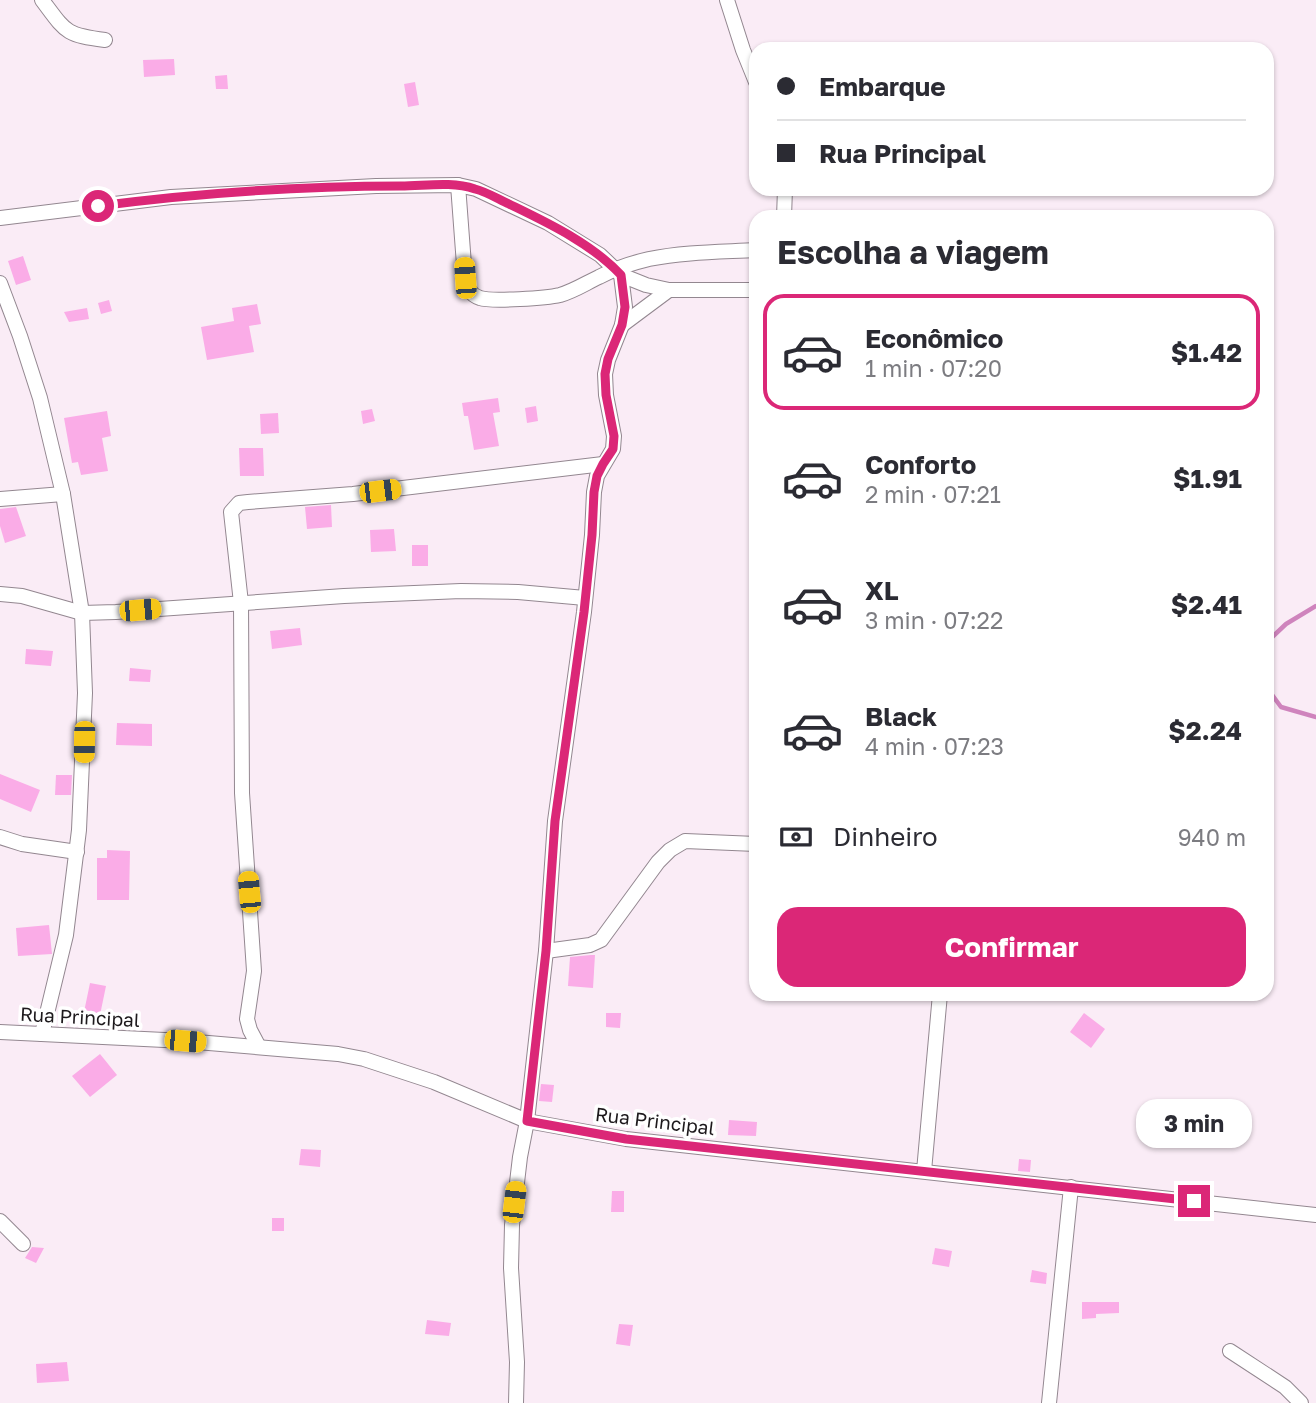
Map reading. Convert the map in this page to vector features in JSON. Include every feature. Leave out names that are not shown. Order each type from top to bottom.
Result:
[{"type":"street","points":[[42,0],[60,25],[70,33],[105,40]]},
{"type":"street","points":[[727,0],[749,65]]},
{"type":"street","points":[[0,218],[171,197],[376,186],[458,185],[476,189],[548,223],[600,255],[619,272],[646,285],[669,290],[749,290]]},
{"type":"street","points":[[458,185],[467,288],[481,299],[559,295],[647,260],[680,254],[749,250]]},
{"type":"street","points":[[516,1403],[512,1225],[527,1121],[546,951],[555,821],[585,598],[594,492],[597,476],[613,449],[614,436],[605,374],[622,325],[625,307],[619,272]]},
{"type":"street","points":[[0,283],[40,398],[63,494],[82,613],[85,693],[77,852],[66,935],[42,1034]]},
{"type":"street","points":[[622,325],[669,290]]},
{"type":"street","points":[[259,1047],[247,1019],[254,971],[242,793],[241,603],[231,512],[239,503],[353,494],[603,464]]},
{"type":"street","points":[[0,499],[63,494]]},
{"type":"street","points":[[0,594],[22,596],[82,613],[461,591],[518,592],[585,598]]},
{"type":"street","points":[[0,837],[22,844],[77,852]]},
{"type":"street","points":[[546,951],[590,945],[601,940],[658,862],[670,850],[685,841],[749,844]]},
{"type":"street","points":[[924,1171],[939,1001]]},
{"type":"street","name":"Rua Principal","points":[[0,1032],[185,1041],[338,1054],[365,1059],[434,1082],[527,1121],[626,1139],[1316,1215]]},
{"type":"street","points":[[1049,1403],[1071,1187]]},
{"type":"street","points":[[0,1222],[23,1244]]},
{"type":"street","points":[[1230,1351],[1285,1387],[1301,1403]]},
{"type":"building","points":[[174,59],[175,75],[144,77],[143,60]]},
{"type":"building","points":[[227,75],[228,89],[216,89],[215,76]]},
{"type":"building","points":[[415,82],[419,105],[408,107],[404,84]]},
{"type":"building","points":[[23,256],[31,280],[16,285],[8,261]]},
{"type":"building","points":[[109,300],[112,311],[101,314],[98,303]]},
{"type":"building","points":[[257,304],[261,324],[249,326],[254,352],[207,360],[201,327],[234,321],[232,308]]},
{"type":"building","points":[[87,308],[89,319],[69,322],[64,312]]},
{"type":"building","points":[[498,398],[500,412],[493,413],[499,446],[474,450],[468,416],[464,416],[462,403]]},
{"type":"building","points":[[536,406],[538,421],[527,423],[525,408]]},
{"type":"building","points":[[372,409],[375,421],[363,424],[361,411]]},
{"type":"building","points":[[107,411],[111,436],[102,438],[108,471],[81,475],[78,462],[72,463],[64,418]]},
{"type":"building","points":[[278,413],[279,433],[261,434],[260,414]]},
{"type":"building","points":[[239,448],[263,448],[264,476],[240,476]]},
{"type":"building","points":[[331,505],[332,527],[307,529],[305,507]]},
{"type":"building","points":[[16,507],[26,536],[5,543],[0,526],[0,509]]},
{"type":"building","points":[[394,529],[396,551],[371,552],[370,530]]},
{"type":"building","points":[[412,545],[428,545],[428,566],[412,566]]},
{"type":"building","points":[[300,628],[302,645],[272,649],[270,631]]},
{"type":"building","points":[[26,649],[53,651],[51,666],[25,664]]},
{"type":"building","points":[[130,668],[151,670],[150,682],[129,681]]},
{"type":"building","points":[[117,723],[152,724],[152,746],[116,745]]},
{"type":"building","points":[[0,774],[40,790],[31,812],[0,799]]},
{"type":"building","points":[[56,775],[72,775],[71,795],[55,795]]},
{"type":"building","points":[[107,850],[130,851],[129,900],[97,900],[97,858],[107,858]]},
{"type":"building","points":[[49,925],[52,954],[18,956],[16,928]]},
{"type":"building","points":[[595,955],[593,988],[568,986],[570,957]]},
{"type":"building","points":[[90,983],[106,986],[100,1015],[84,1012]]},
{"type":"building","points":[[606,1013],[621,1013],[620,1028],[606,1027]]},
{"type":"building","points":[[1084,1013],[1105,1029],[1091,1048],[1070,1032]]},
{"type":"building","points":[[100,1054],[117,1075],[90,1097],[72,1076]]},
{"type":"building","points":[[541,1084],[554,1085],[552,1102],[539,1101]]},
{"type":"building","points":[[729,1120],[757,1122],[756,1136],[728,1135]]},
{"type":"building","points":[[301,1149],[321,1150],[320,1167],[299,1165]]},
{"type":"building","points":[[1019,1159],[1031,1160],[1030,1172],[1018,1171]]},
{"type":"building","points":[[612,1191],[624,1191],[624,1212],[611,1212]]},
{"type":"building","points":[[272,1218],[284,1218],[284,1231],[272,1231]]},
{"type":"building","points":[[32,1247],[44,1248],[36,1263],[25,1258]]},
{"type":"building","points":[[935,1248],[952,1251],[949,1267],[932,1264]]},
{"type":"building","points":[[1032,1270],[1047,1273],[1046,1284],[1030,1282]]},
{"type":"building","points":[[1082,1302],[1119,1302],[1119,1313],[1096,1314],[1096,1318],[1082,1319]]},
{"type":"building","points":[[427,1320],[451,1323],[449,1336],[425,1334]]},
{"type":"building","points":[[619,1324],[633,1325],[630,1346],[616,1344]]},
{"type":"building","points":[[67,1362],[69,1381],[37,1383],[36,1364]]},
{"type":"waterway","points":[[1274,635],[1286,624],[1316,606]]},
{"type":"waterway","points":[[1274,698],[1281,707],[1316,717]]},
{"type":"route","points":[[98,206],[244,192],[458,185],[476,189],[548,223],[600,255],[621,275],[625,307],[622,325],[605,374],[614,436],[613,449],[597,476],[594,492],[584,612],[555,821],[546,951],[527,1121],[626,1139],[1194,1201]]}]
